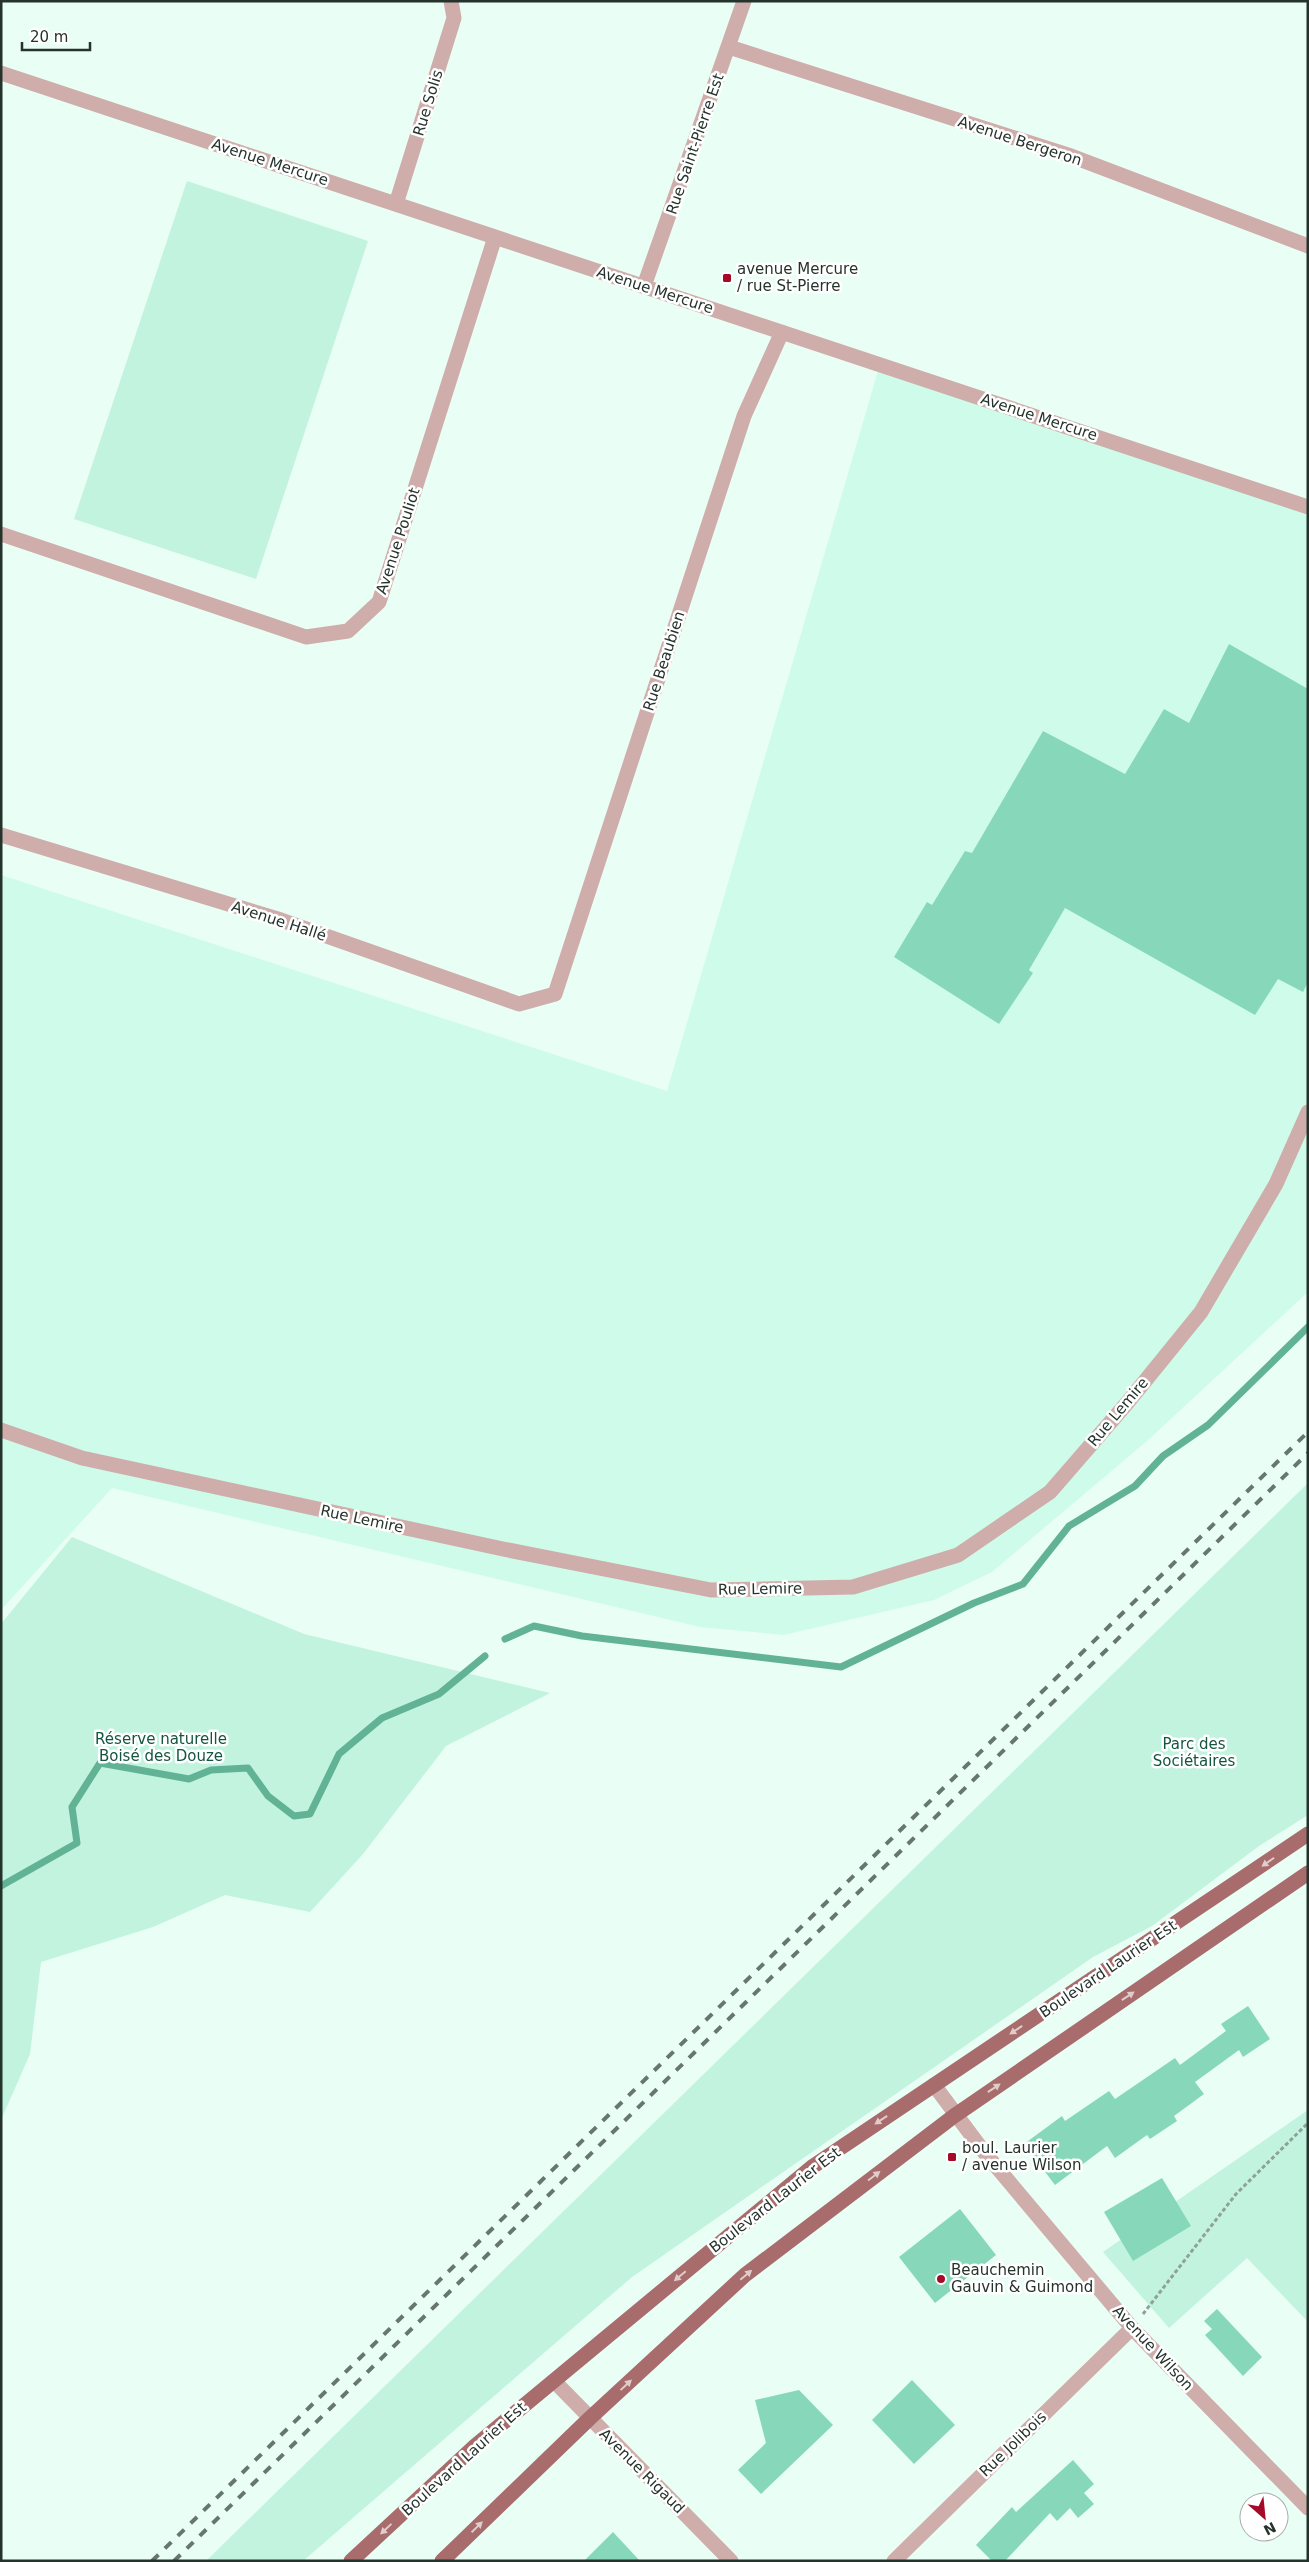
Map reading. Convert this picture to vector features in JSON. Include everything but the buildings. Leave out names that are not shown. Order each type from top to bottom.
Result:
[{"type":"main road","name":"Boulevard Laurier Est","points":[[352,2561],[476,2446],[812,2167],[1308,1834]]},
{"type":"main road","points":[[442,2561],[590,2418],[745,2275],[954,2116],[1308,1873]]},
{"type":"street","name":"Rue Solis","points":[[396,204],[454,18],[451,1]]},
{"type":"street","name":"Rue Saint-Pierre Est","points":[[644,286],[744,1]]},
{"type":"street","name":"Avenue Bergeron","points":[[729,47],[1071,156],[1308,246]]},
{"type":"street","name":"Avenue Mercure","points":[[1,73],[1308,507]]},
{"type":"street","name":"Avenue Pouliot","points":[[1,534],[306,637],[348,631],[379,602],[495,237]]},
{"type":"street","name":"Rue Beaubien","points":[[555,994],[744,416],[782,332]]},
{"type":"street","name":"Avenue Hallé","points":[[1,835],[282,920],[519,1004],[555,994]]},
{"type":"street","name":"Rue Lemire","points":[[1,1430],[82,1458],[503,1549],[711,1590],[853,1588],[958,1555],[1050,1492],[1128,1402],[1201,1312],[1276,1184],[1308,1112]]},
{"type":"street","name":"Avenue Wilson","points":[[934,2086],[954,2116],[1132,2328],[1308,2508]]},
{"type":"street","name":"Rue Jolibois","points":[[894,2561],[1132,2328]]},
{"type":"street","name":"Avenue Rigaud","points":[[554,2381],[731,2561]]},
{"type":"path","points":[[1132,2328],[1236,2194],[1308,2124]]},
{"type":"shaded area","points":[[878,371],[1308,513],[1308,1292],[1147,1441],[992,1572],[934,1600],[784,1635],[700,1627],[112,1488],[1,1610],[1,875],[667,1091]]},
{"type":"green space","points":[[187,181],[368,241],[256,579],[74,519]]},
{"type":"green space","name":"Parc des Sociétaires","points":[[1308,1483],[1308,1815],[1259,1846],[1152,1926],[1093,1957],[632,2277],[303,2561],[206,2561]]},
{"type":"green space","name":"Réserve naturelle Boisé des Douze","points":[[72,1537],[304,1634],[550,1693],[446,1746],[363,1854],[310,1912],[225,1895],[153,1927],[41,1962],[30,2054],[1,2120],[1,1624]]},
{"type":"green space","points":[[1308,2110],[1308,2322],[1247,2258],[1169,2328],[1103,2252]]},
{"type":"waterway","points":[[505,1639],[534,1626],[582,1636],[841,1667],[974,1603],[1023,1584],[1069,1526],[1135,1486],[1163,1456],[1208,1425],[1308,1327]]},
{"type":"waterway","points":[[1,1886],[77,1843],[72,1807],[100,1763],[189,1779],[211,1770],[248,1768],[268,1796],[294,1816],[310,1814],[339,1754],[382,1718],[439,1694],[485,1656]]},
{"type":"railway","points":[[152,2561],[1308,1432]]},
{"type":"railway","points":[[174,2561],[1308,1453]]},
{"type":"place","name":"avenue Mercure / rue St-Pierre","points":[[727,278]]},
{"type":"place","name":"boul. Laurier / avenue Wilson","points":[[952,2157]]},
{"type":"place","name":"Beauchemin Gauvin & Guimond","points":[[941,2279]]}]
